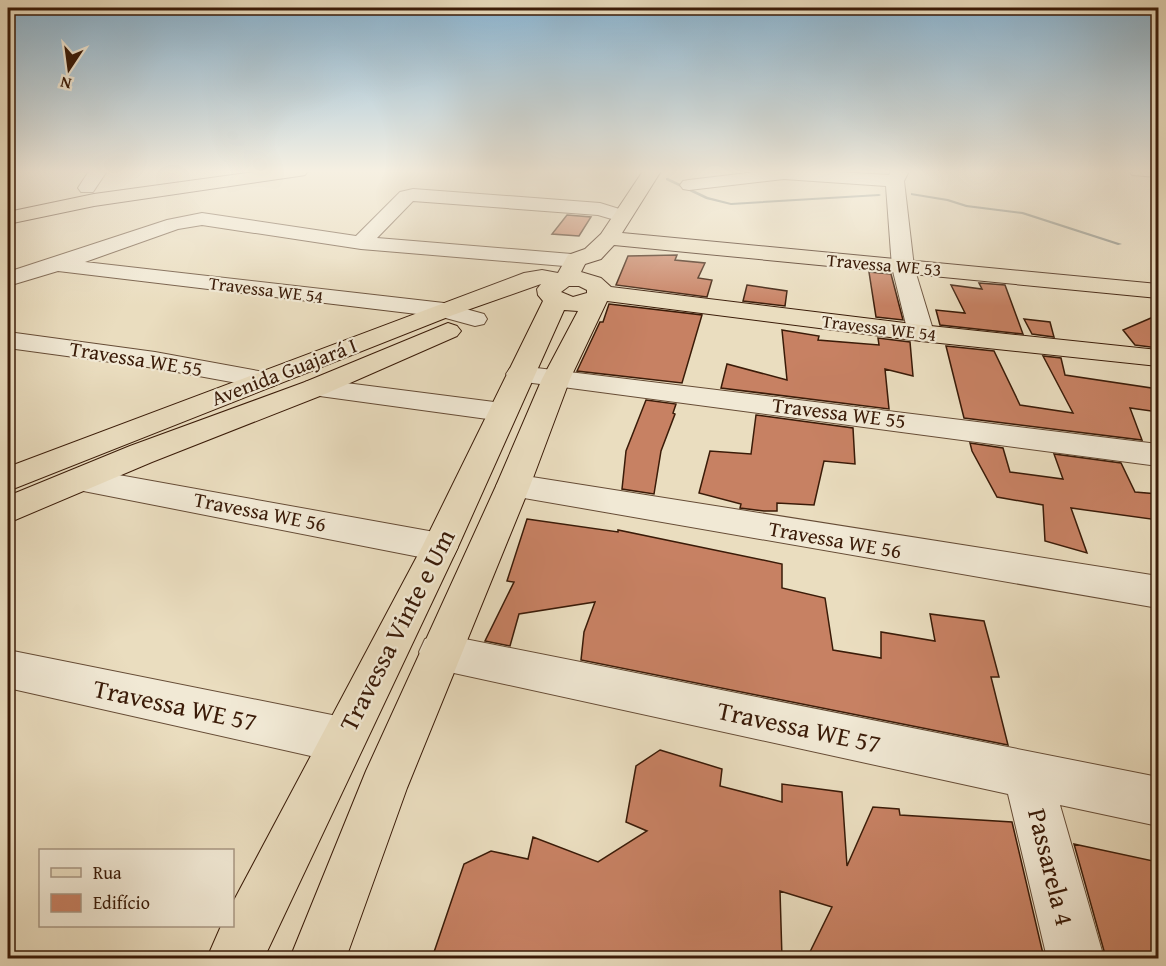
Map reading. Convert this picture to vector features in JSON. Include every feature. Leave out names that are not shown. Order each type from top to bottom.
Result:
[{"type":"main road","points":[[577,283],[622,216]]},
{"type":"main road","name":"Travessa WE 53","points":[[609,238],[1158,291]]},
{"type":"main road","name":"Avenida Guajará I","points":[[14,473],[532,278],[542,277],[577,283]]},
{"type":"main road","name":"Avenida Guajará I","points":[[8,510],[141,454],[315,388],[475,319],[577,283]]},
{"type":"main road","name":"Travessa WE 54","points":[[577,283],[921,333],[1158,358]]},
{"type":"main road","name":"Travessa Vinte e Um","points":[[320,958],[383,788],[513,486],[538,377],[577,283]]},
{"type":"main road","name":"Travessa Vinte e Um","points":[[236,958],[342,740],[440,547],[502,412],[538,377]]},
{"type":"street","points":[[361,243],[387,216]]},
{"type":"street","points":[[900,216],[903,267],[921,333]]},
{"type":"street","points":[[8,279],[174,224],[194,219],[210,219],[361,243],[577,283]]},
{"type":"street","name":"Travessa WE 54","points":[[55,265],[444,310],[475,319]]},
{"type":"street","name":"Travessa WE 55","points":[[8,340],[155,360],[264,380]]},
{"type":"street","name":"Travessa WE 55","points":[[538,377],[1158,455]]},
{"type":"street","points":[[315,388],[502,412]]},
{"type":"street","name":"Travessa WE 56","points":[[80,480],[440,547]]},
{"type":"street","name":"Travessa WE 56","points":[[513,486],[1158,592]]},
{"type":"street","name":"Travessa WE 57","points":[[440,652],[1158,802]]},
{"type":"street","name":"Travessa WE 57","points":[[8,669],[342,740]]},
{"type":"street","name":"Passarela 4","points":[[1027,775],[1074,958]]},
{"type":"building","points":[[566,216],[591,217],[579,236],[552,234]]},
{"type":"building","points":[[677,255],[675,260],[705,263],[698,278],[712,280],[707,297],[616,285],[628,256]]},
{"type":"building","points":[[869,272],[891,274],[903,320],[876,317]]},
{"type":"building","points":[[979,283],[1005,285],[1023,334],[940,325],[936,310],[965,313],[951,285],[982,289]]},
{"type":"building","points":[[747,285],[787,291],[785,306],[743,301]]},
{"type":"building","points":[[609,304],[702,315],[682,383],[577,371],[600,322],[603,322]]},
{"type":"building","points":[[1158,315],[1158,348],[1135,345],[1123,330]]},
{"type":"building","points":[[1024,319],[1050,322],[1054,337],[1032,334]]},
{"type":"building","points":[[782,330],[819,336],[818,340],[879,345],[878,338],[910,342],[913,376],[885,369],[889,409],[721,388],[727,364],[787,380]]},
{"type":"building","points":[[946,346],[994,351],[1020,405],[1073,413],[1043,356],[1061,358],[1065,375],[1158,389],[1158,412],[1130,408],[1142,440],[964,418]]},
{"type":"building","points":[[646,400],[676,404],[673,413],[675,414],[661,451],[654,494],[622,489],[626,451]]},
{"type":"building","points":[[756,415],[853,428],[855,464],[824,461],[814,505],[777,503],[777,511],[764,511],[740,508],[741,504],[699,493],[710,451],[751,454]]},
{"type":"building","points":[[970,443],[1003,448],[1010,472],[1063,479],[1054,454],[1121,463],[1135,492],[1158,494],[1158,520],[1071,508],[1087,553],[1045,541],[1043,505],[997,497]]},
{"type":"building","points":[[527,519],[618,532],[618,530],[782,564],[782,588],[825,598],[833,650],[881,658],[881,632],[935,641],[930,614],[984,621],[999,677],[991,677],[1008,745],[581,660],[584,632],[595,602],[519,614],[510,646],[485,641],[514,582],[507,581]]},
{"type":"building","points":[[660,750],[722,769],[720,786],[782,802],[782,784],[842,792],[847,866],[873,807],[899,809],[900,815],[1012,822],[1044,958],[807,958],[832,907],[780,891],[782,958],[432,958],[464,864],[491,851],[528,859],[533,837],[598,862],[647,831],[626,822],[636,766]]},
{"type":"building","points":[[1074,844],[1158,862],[1158,958],[1106,958]]},
{"type":"waterway","points":[[1033,216],[1120,244]]}]
